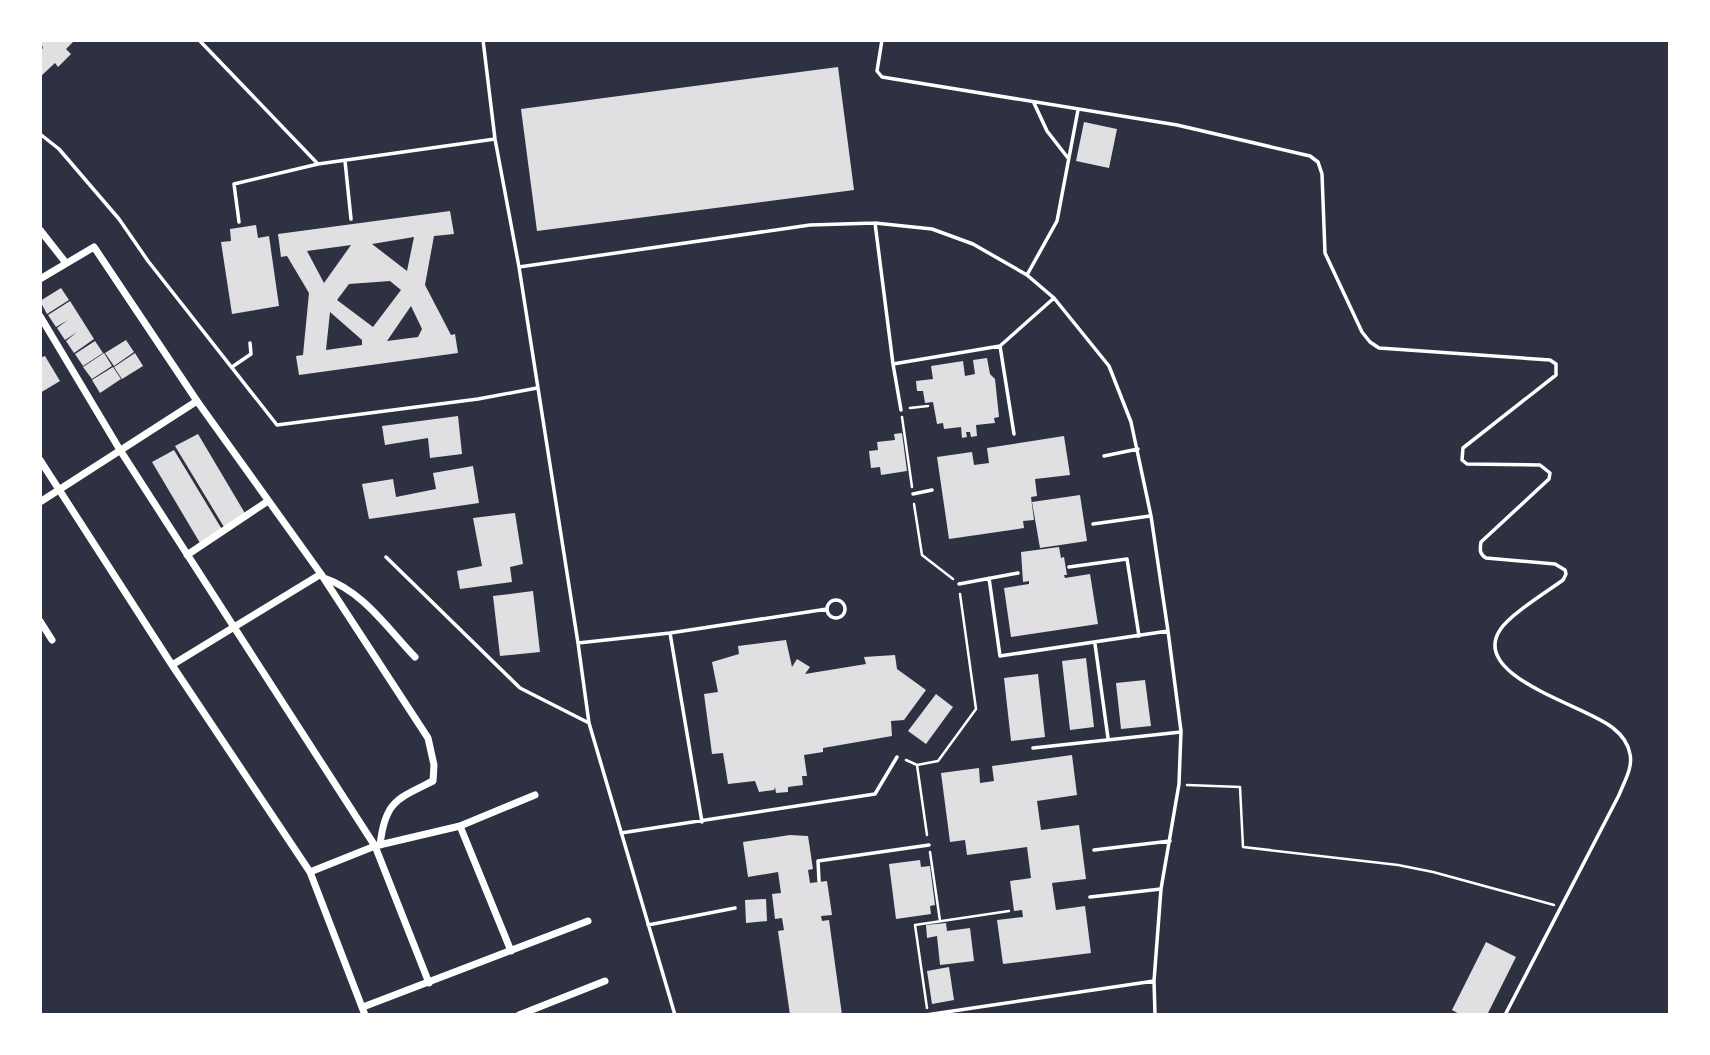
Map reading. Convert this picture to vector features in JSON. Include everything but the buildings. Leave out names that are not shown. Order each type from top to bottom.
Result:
[{"type":"street","points":[[40,230],[66,263]]},
{"type":"street","points":[[40,279],[94,247],[197,401],[322,576],[428,738],[433,752],[433,781],[401,797],[393,805],[383,822],[377,845]]},
{"type":"street","points":[[40,316],[120,450],[377,845],[429,983]]},
{"type":"street","points":[[40,502],[197,401]]},
{"type":"street","points":[[40,460],[310,872],[364,1011],[588,921]]},
{"type":"street","points":[[187,555],[268,501]]},
{"type":"street","points":[[172,665],[322,576]]},
{"type":"street","points":[[322,576],[354,593],[415,657]]},
{"type":"street","points":[[40,621],[52,640]]},
{"type":"street","points":[[310,872],[377,845],[460,826],[535,795]]},
{"type":"street","points":[[460,826],[511,951]]},
{"type":"street","points":[[519,1015],[535,1012],[605,981]]},
{"type":"lane","points":[[200,40],[318,164]]},
{"type":"lane","points":[[483,40],[495,139],[519,267],[579,643],[589,723],[675,1015]]},
{"type":"lane","points":[[883,40],[877,63],[877,71],[882,77],[1177,125],[1310,156],[1322,174],[1326,259],[1362,332],[1374,345],[1379,348],[1550,360],[1556,364],[1556,376],[1463,448],[1461,456],[1467,464],[1540,465],[1550,473],[1549,479],[1481,542],[1480,549],[1486,558],[1555,564],[1565,570],[1566,574],[1563,580],[1502,626],[1495,638],[1496,655],[1513,676],[1612,726],[1626,742],[1631,757],[1630,770],[1619,795],[1506,1015]]},
{"type":"lane","points":[[1034,103],[1047,131],[1069,159]]},
{"type":"lane","points":[[1027,275],[1057,221],[1078,110]]},
{"type":"lane","points":[[40,134],[59,149],[104,201],[277,425],[478,399],[537,388]]},
{"type":"lane","points":[[239,222],[234,184],[318,164],[495,139]]},
{"type":"lane","points":[[345,161],[351,219]]},
{"type":"lane","points":[[519,267],[810,225],[875,223],[932,229],[973,244],[1027,275],[1054,298],[1109,366],[1131,422],[1151,516],[1168,631],[1181,732],[1180,784],[1161,889],[1154,981],[1155,1015]]},
{"type":"lane","points":[[875,223],[901,410]]},
{"type":"lane","points":[[893,364],[1000,346],[1054,298]]},
{"type":"lane","points":[[232,367],[251,354],[250,343]]},
{"type":"lane","points":[[1000,346],[1014,434]]},
{"type":"lane","points":[[1104,456],[1138,449]]},
{"type":"lane","points":[[913,494],[932,490]]},
{"type":"lane","points":[[1093,524],[1151,516]]},
{"type":"lane","points":[[386,557],[520,688],[589,723]]},
{"type":"lane","points":[[1069,567],[1126,559],[1139,636]]},
{"type":"lane","points":[[958,584],[1018,573]]},
{"type":"lane","points":[[989,578],[1000,656],[1168,631]]},
{"type":"lane","points":[[836,600],[844,603],[846,609],[838,618],[830,615],[827,609],[829,604],[836,600]]},
{"type":"lane","points":[[579,643],[670,633],[827,609]]},
{"type":"lane","points":[[670,633],[702,822]]},
{"type":"lane","points":[[1094,644],[1108,738]]},
{"type":"lane","points":[[1033,748],[1181,732]]},
{"type":"lane","points":[[621,833],[875,794],[897,757]]},
{"type":"lane","points":[[1094,850],[1170,841]]},
{"type":"lane","points":[[819,881],[818,861],[929,845]]},
{"type":"lane","points":[[1090,897],[1161,889]]},
{"type":"lane","points":[[648,925],[735,908]]},
{"type":"lane","points":[[927,1015],[1154,981]]},
{"type":"path","points":[[897,757],[917,765],[938,761],[976,709],[958,584],[922,555],[901,410],[928,406]]},
{"type":"path","points":[[1180,784],[1240,787],[1243,847],[1398,865],[1561,907]]},
{"type":"path","points":[[927,1015],[915,925],[1009,911]]}]
